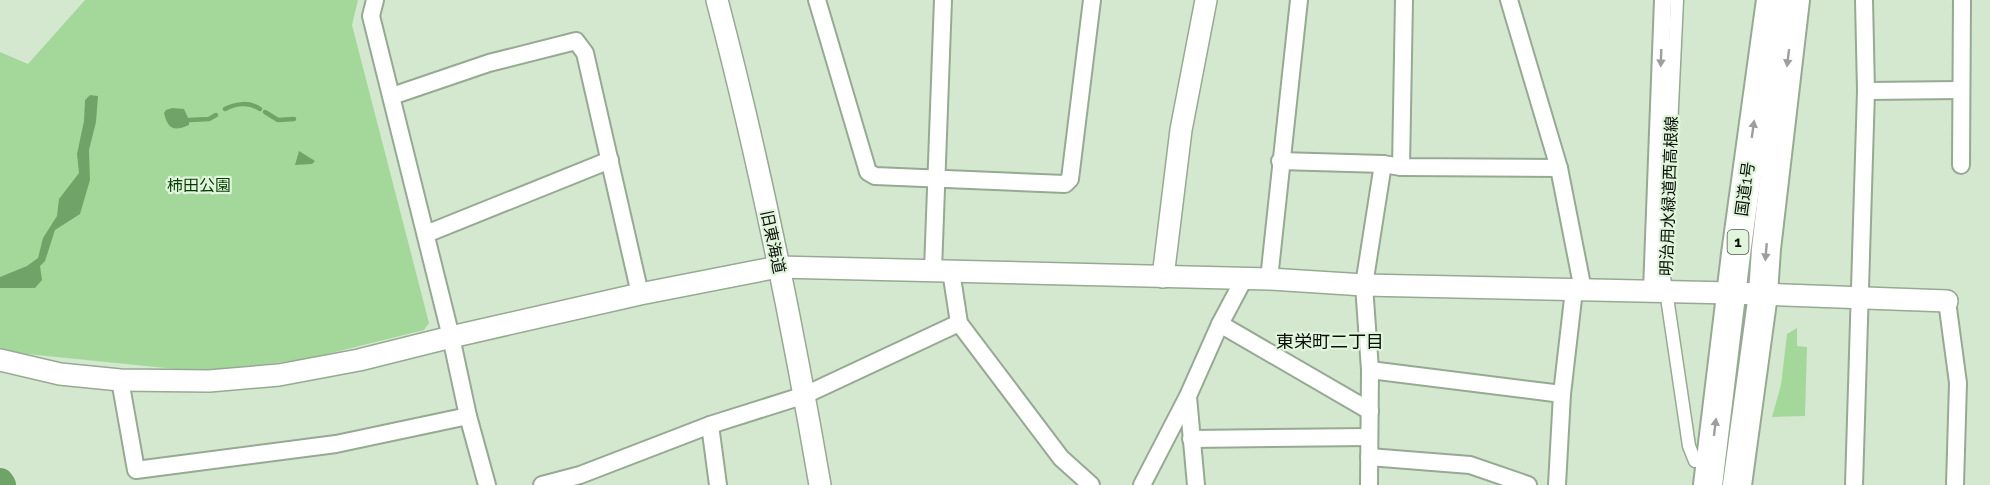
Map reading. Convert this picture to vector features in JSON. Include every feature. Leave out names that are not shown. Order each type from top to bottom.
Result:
[{"type":"highway","name":"国道1号","points":[[1701,473],[1732,293],[1771,0]]},
{"type":"highway","name":"国道1号","points":[[1737,485],[1763,294],[1766,249],[1795,0]]},
{"type":"street","points":[[375,0],[371,16],[451,337],[468,416],[487,485]]},
{"type":"street","name":"旧東海道","points":[[717,0],[743,99],[805,395],[820,485]]},
{"type":"street","points":[[817,0],[868,172],[875,176],[1065,184],[1070,179],[1092,0]]},
{"type":"street","points":[[943,0],[936,179],[942,270],[959,323],[1061,458],[1091,485]]},
{"type":"street","points":[[1163,277],[1181,130],[1206,0]]},
{"type":"street","points":[[1269,279],[1299,0]]},
{"type":"street","points":[[1401,167],[1404,0]]},
{"type":"street","points":[[1509,0],[1559,168],[1579,290],[1563,394],[1557,485]]},
{"type":"street","points":[[1660,292],[1663,0]]},
{"type":"street","name":"明治用水緑道西高根線","points":[[1677,0],[1664,277],[1660,292],[1689,446],[1701,473]]},
{"type":"street","points":[[1854,485],[1866,91],[1864,0]]},
{"type":"street","points":[[1960,165],[1962,0]]},
{"type":"street","points":[[392,96],[489,63],[576,40],[585,53],[640,294]]},
{"type":"street","points":[[1866,91],[1961,90]]},
{"type":"street","points":[[426,234],[610,160]]},
{"type":"street","points":[[1280,161],[1383,164],[1401,167],[1559,168]]},
{"type":"street","points":[[1369,485],[1370,370],[1364,285],[1383,164]]},
{"type":"street","points":[[0,360],[60,374],[120,380],[209,381],[279,375],[359,360],[640,294],[778,267],[1269,279],[1364,285],[1732,293],[1947,301],[1958,383],[1955,485]]},
{"type":"street","points":[[1142,485],[1244,279]]},
{"type":"street","points":[[542,485],[581,480],[710,425],[805,395],[959,323]]},
{"type":"street","points":[[1220,324],[1370,411]]},
{"type":"street","points":[[1370,370],[1563,394]]},
{"type":"street","points":[[120,380],[136,470],[336,444],[468,416]]},
{"type":"street","points":[[1188,396],[1196,485]]},
{"type":"street","points":[[710,425],[717,485]]},
{"type":"street","points":[[1191,439],[1369,437]]},
{"type":"street","points":[[1369,457],[1470,465],[1528,485]]},
{"type":"green space","name":"柿田公園","points":[[85,0],[358,0],[352,25],[429,323],[424,330],[307,359],[205,372],[17,353],[0,348],[0,52],[28,64]]},
{"type":"green space","points":[[1797,328],[1797,346],[1807,347],[1805,416],[1772,417],[1781,385],[1787,334]]},
{"type":"shaded area","points":[[90,95],[98,96],[96,122],[89,150],[90,180],[80,214],[55,230],[45,261],[40,266],[42,280],[35,288],[0,288],[0,277],[27,266],[38,258],[43,238],[57,216],[59,199],[79,173],[77,154],[84,121],[85,100]]},
{"type":"shaded area","points":[[172,108],[184,109],[189,125],[179,128],[169,126],[164,113]]},
{"type":"shaded area","points":[[299,151],[315,161],[312,164],[295,165]]},
{"type":"waterway","points":[[225,109],[243,104],[260,109]]},
{"type":"waterway","points":[[265,112],[278,120],[294,119]]},
{"type":"waterway","points":[[189,120],[209,119],[216,115]]},
{"type":"district","name":"東栄町二丁目","points":[[1330,341]]}]
